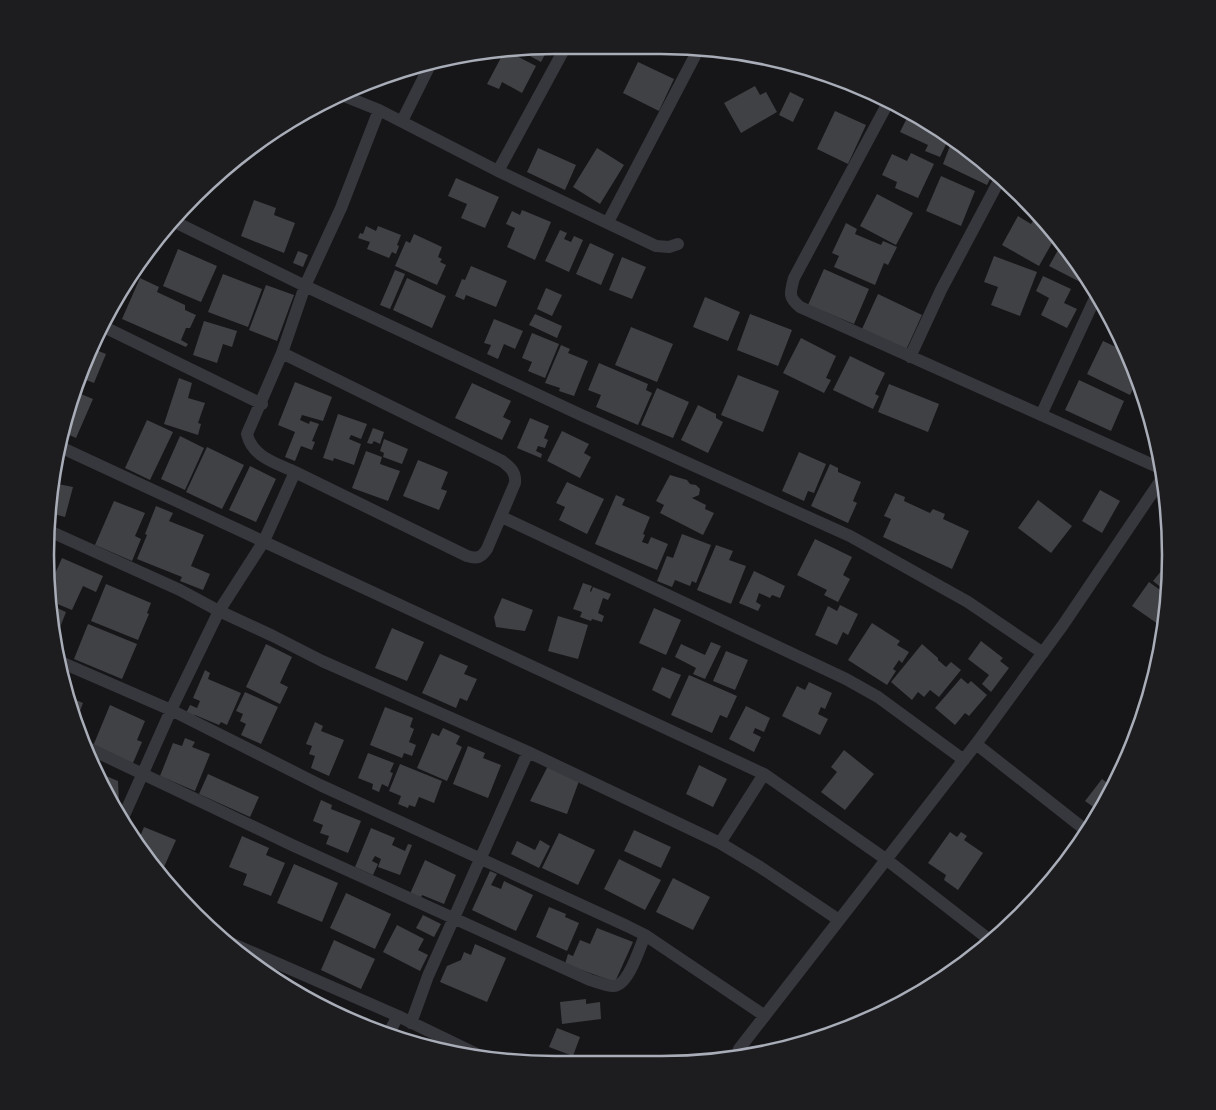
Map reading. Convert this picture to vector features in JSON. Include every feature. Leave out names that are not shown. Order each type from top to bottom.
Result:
[{"type":"street","points":[[498,171],[562,54]]},
{"type":"street","points":[[608,222],[695,55]]},
{"type":"street","points":[[402,121],[427,70]]},
{"type":"street","points":[[349,98],[402,121],[498,171],[656,246],[669,247],[678,244]]},
{"type":"street","points":[[886,107],[794,278],[790,295],[793,300],[800,307],[1154,465]]},
{"type":"street","points":[[282,353],[493,457],[511,468],[516,475],[516,483],[484,555],[474,558],[467,556],[261,456],[249,442],[247,434],[262,404],[305,286],[341,208],[379,110]]},
{"type":"street","points":[[910,357],[941,290],[997,183]]},
{"type":"street","points":[[178,225],[579,414],[850,536],[968,602],[1043,653]]},
{"type":"street","points":[[1041,415],[1093,302]]},
{"type":"street","points":[[107,329],[262,404]]},
{"type":"street","points":[[65,449],[764,774],[887,860],[985,937]]},
{"type":"street","points":[[125,813],[171,710],[219,611],[264,541],[295,472]]},
{"type":"street","points":[[739,1049],[976,744],[1043,653],[1157,485]]},
{"type":"street","points":[[502,517],[846,679],[878,697],[964,760]]},
{"type":"street","points":[[55,533],[180,590],[322,661],[528,752],[720,844],[760,867],[839,920]]},
{"type":"street","points":[[66,664],[171,710],[320,785],[645,935],[764,1016]]},
{"type":"street","points":[[976,744],[1082,827]]},
{"type":"street","points":[[94,752],[590,980],[614,987],[622,983],[630,972],[645,935]]},
{"type":"street","points":[[411,1023],[428,976],[453,918],[528,752]]},
{"type":"street","points":[[720,844],[764,774]]},
{"type":"street","points":[[246,950],[398,1016],[464,1048]]},
{"type":"street","points":[[391,1029],[398,1016]]},
{"type":"building","points":[[545,54],[541,62],[528,55]]},
{"type":"building","points":[[516,56],[536,66],[522,93],[502,82],[499,89],[487,84],[501,57]]},
{"type":"building","points":[[638,62],[674,79],[659,111],[623,93]]},
{"type":"building","points":[[755,86],[760,95],[766,92],[777,112],[741,133],[724,103]]},
{"type":"building","points":[[790,92],[804,99],[793,122],[779,115]]},
{"type":"building","points":[[835,111],[866,125],[848,164],[817,149]]},
{"type":"building","points":[[907,118],[947,143],[940,157],[925,151],[928,145],[900,132]]},
{"type":"building","points":[[950,146],[991,178],[987,185],[943,164]]},
{"type":"building","points":[[538,148],[576,165],[565,190],[527,172]]},
{"type":"building","points":[[597,148],[624,165],[600,204],[573,187]]},
{"type":"building","points":[[911,153],[934,164],[918,198],[895,188],[897,182],[882,175],[892,154],[907,161]]},
{"type":"building","points":[[941,176],[975,191],[961,226],[926,211]]},
{"type":"building","points":[[456,178],[499,197],[485,228],[461,218],[467,204],[448,196]]},
{"type":"building","points":[[877,194],[913,213],[896,245],[860,226]]},
{"type":"building","points":[[254,200],[276,208],[274,215],[295,223],[284,253],[241,236]]},
{"type":"building","points":[[522,210],[551,222],[535,260],[507,247],[515,228],[506,224],[512,211],[520,215]]},
{"type":"building","points":[[1018,216],[1031,224],[1033,220],[1052,242],[1039,266],[1002,245]]},
{"type":"building","points":[[846,223],[857,229],[855,234],[881,245],[883,241],[897,247],[888,265],[884,263],[875,285],[834,267],[839,256],[832,253]]},
{"type":"building","points":[[366,226],[376,231],[378,226],[401,235],[396,254],[392,252],[389,258],[367,249],[370,242],[358,238],[360,233],[363,234]]},
{"type":"building","points":[[560,230],[567,233],[564,239],[571,242],[574,236],[583,240],[569,272],[545,261]]},
{"type":"building","points":[[414,234],[442,247],[438,257],[442,259],[440,262],[446,265],[437,285],[395,266],[406,241],[410,243]]},
{"type":"building","points":[[590,243],[614,254],[601,285],[576,274]]},
{"type":"building","points":[[178,249],[217,266],[201,302],[163,286]]},
{"type":"building","points":[[1058,249],[1082,283],[1049,266]]},
{"type":"building","points":[[298,251],[308,255],[303,267],[293,263]]},
{"type":"building","points":[[994,256],[1037,272],[1020,316],[991,305],[998,287],[984,282]]},
{"type":"building","points":[[622,257],[646,267],[632,299],[609,290]]},
{"type":"building","points":[[471,266],[507,281],[496,307],[466,295],[464,300],[455,296],[462,279],[465,280]]},
{"type":"building","points":[[824,269],[869,289],[854,324],[808,305]]},
{"type":"building","points":[[395,270],[405,274],[390,309],[380,305]]},
{"type":"building","points":[[223,274],[262,289],[248,327],[208,312]]},
{"type":"building","points":[[1043,276],[1071,289],[1064,303],[1077,309],[1067,328],[1041,315],[1049,298],[1036,291]]},
{"type":"building","points":[[140,278],[159,287],[157,292],[185,305],[185,310],[196,315],[190,328],[186,328],[181,340],[188,344],[186,347],[122,319]]},
{"type":"building","points":[[407,278],[446,296],[432,328],[393,310]]},
{"type":"building","points":[[266,285],[294,295],[277,341],[249,330]]},
{"type":"building","points":[[546,288],[562,295],[552,316],[537,309]]},
{"type":"building","points":[[878,294],[922,315],[906,350],[862,329]]},
{"type":"building","points":[[705,297],[740,312],[728,341],[693,327]]},
{"type":"building","points":[[535,314],[562,326],[557,338],[529,325]]},
{"type":"building","points":[[750,314],[792,330],[778,366],[737,350]]},
{"type":"building","points":[[494,319],[523,331],[515,349],[504,344],[498,359],[487,354],[491,345],[484,343]]},
{"type":"building","points":[[204,321],[237,331],[232,347],[223,344],[217,363],[193,355]]},
{"type":"building","points":[[631,327],[673,344],[657,382],[615,365]]},
{"type":"building","points":[[532,333],[559,344],[545,378],[528,371],[532,362],[522,358]]},
{"type":"building","points":[[801,338],[836,356],[826,378],[831,380],[824,393],[783,373]]},
{"type":"building","points":[[1103,341],[1117,348],[1134,388],[1130,395],[1087,374]]},
{"type":"building","points":[[561,345],[570,349],[568,353],[588,361],[574,396],[559,391],[560,388],[545,383]]},
{"type":"building","points":[[97,351],[106,354],[94,383],[86,380]]},
{"type":"building","points":[[850,356],[885,373],[875,394],[879,396],[873,409],[833,390]]},
{"type":"building","points":[[599,363],[648,384],[646,390],[652,393],[638,425],[596,407],[601,395],[588,390]]},
{"type":"building","points":[[738,375],[779,391],[763,432],[721,415]]},
{"type":"building","points":[[179,378],[192,383],[188,398],[205,403],[198,423],[201,424],[198,435],[164,424]]},
{"type":"building","points":[[1079,380],[1124,401],[1111,431],[1065,410]]},
{"type":"building","points":[[295,382],[332,397],[323,421],[302,415],[300,420],[309,424],[310,421],[319,424],[312,441],[315,442],[312,450],[301,446],[295,461],[285,457],[295,432],[278,425]]},
{"type":"building","points":[[472,383],[511,401],[503,417],[511,421],[502,440],[455,418]]},
{"type":"building","points":[[889,384],[939,404],[928,432],[878,412]]},
{"type":"building","points":[[657,388],[689,402],[673,438],[641,425]]},
{"type":"building","points":[[80,394],[93,399],[76,438],[69,435]]},
{"type":"building","points":[[698,405],[716,414],[716,418],[723,422],[708,453],[681,440]]},
{"type":"building","points":[[338,414],[367,424],[361,439],[351,435],[349,439],[361,444],[354,465],[334,458],[333,461],[323,458]]},
{"type":"building","points":[[530,418],[549,426],[544,438],[548,440],[545,448],[538,446],[536,451],[542,454],[541,458],[517,448]]},
{"type":"building","points":[[147,420],[173,432],[150,480],[125,468]]},
{"type":"building","points":[[373,428],[384,432],[380,444],[374,441],[372,444],[367,443]]},
{"type":"building","points":[[562,431],[589,444],[584,453],[591,457],[580,478],[547,461]]},
{"type":"building","points":[[180,436],[204,448],[185,490],[161,479]]},
{"type":"building","points":[[384,439],[408,449],[402,464],[383,457],[384,453],[380,451]]},
{"type":"building","points":[[207,447],[244,465],[222,509],[186,492]]},
{"type":"building","points":[[366,451],[382,457],[380,464],[400,471],[388,501],[352,488]]},
{"type":"building","points":[[799,452],[826,464],[814,493],[808,491],[804,501],[782,491]]},
{"type":"building","points":[[418,460],[448,472],[441,489],[447,491],[439,510],[403,496]]},
{"type":"building","points":[[830,464],[838,468],[838,472],[861,482],[853,501],[857,503],[848,523],[811,506]]},
{"type":"building","points":[[250,466],[276,479],[256,522],[229,510]]},
{"type":"building","points":[[670,475],[696,485],[700,489],[699,495],[692,498],[706,505],[705,509],[714,513],[703,535],[660,513],[664,505],[656,501]]},
{"type":"building","points":[[567,482],[604,499],[587,534],[559,520],[565,507],[556,503]]},
{"type":"building","points":[[59,484],[73,487],[65,517],[56,515]]},
{"type":"building","points":[[1100,490],[1120,501],[1102,533],[1082,521]]},
{"type":"building","points":[[895,493],[905,497],[904,501],[930,513],[933,509],[945,514],[943,519],[969,531],[952,569],[883,537],[891,519],[884,516]]},
{"type":"building","points":[[616,495],[625,499],[622,505],[650,517],[642,542],[648,544],[651,537],[668,544],[657,570],[595,544]]},
{"type":"building","points":[[1038,500],[1072,526],[1051,553],[1018,528]]},
{"type":"building","points":[[114,501],[145,513],[135,536],[141,539],[132,561],[95,545]]},
{"type":"building","points":[[156,506],[173,513],[169,521],[204,535],[191,566],[210,574],[203,590],[180,581],[182,577],[137,559]]},
{"type":"building","points":[[682,534],[711,545],[696,583],[692,581],[690,586],[675,580],[672,587],[657,581],[667,556],[673,558]]},
{"type":"building","points":[[815,539],[852,557],[843,575],[850,579],[838,602],[824,595],[827,590],[797,575]]},
{"type":"building","points":[[716,545],[733,551],[729,560],[746,566],[731,604],[697,590]]},
{"type":"building","points":[[62,558],[103,576],[96,592],[83,586],[72,610],[56,604],[55,575]]},
{"type":"building","points":[[754,571],[785,586],[780,598],[772,595],[770,598],[759,593],[756,602],[761,605],[758,611],[739,603]]},
{"type":"building","points":[[1162,571],[1161,587],[1153,581]]},
{"type":"building","points":[[1149,582],[1161,590],[1157,624],[1132,606]]},
{"type":"building","points":[[583,583],[592,586],[591,592],[593,587],[611,594],[608,600],[603,598],[598,613],[604,616],[602,622],[580,617],[582,612],[573,609]]},
{"type":"building","points":[[106,584],[151,603],[147,613],[149,614],[138,640],[91,621]]},
{"type":"building","points":[[502,598],[533,610],[525,631],[496,627],[494,617]]},
{"type":"building","points":[[840,605],[858,614],[848,635],[843,632],[837,645],[815,635],[828,606],[837,611]]},
{"type":"building","points":[[57,608],[66,612],[59,629]]},
{"type":"building","points":[[654,608],[681,620],[666,655],[639,643]]},
{"type":"building","points":[[558,616],[588,625],[578,659],[548,651]]},
{"type":"building","points":[[872,623],[900,641],[897,645],[909,652],[902,663],[899,660],[893,669],[896,671],[887,685],[848,660]]},
{"type":"building","points":[[88,624],[137,644],[122,679],[74,659]]},
{"type":"building","points":[[392,628],[424,642],[407,681],[375,668]]},
{"type":"building","points":[[981,641],[1003,658],[1000,661],[1009,668],[991,692],[982,684],[989,675],[968,659]]},
{"type":"building","points":[[711,642],[721,646],[705,679],[693,674],[696,668],[675,657],[681,644],[705,655]]},
{"type":"building","points":[[266,644],[292,657],[280,683],[288,687],[280,704],[246,687]]},
{"type":"building","points":[[922,644],[946,667],[951,662],[961,670],[939,697],[930,690],[924,697],[918,692],[912,700],[891,682]]},
{"type":"building","points":[[726,651],[748,660],[735,690],[713,681]]},
{"type":"building","points":[[440,654],[468,666],[464,674],[477,679],[467,701],[460,698],[456,708],[422,693]]},
{"type":"building","points":[[662,667],[681,675],[670,699],[652,690]]},
{"type":"building","points":[[205,670],[210,673],[208,679],[241,693],[227,725],[221,722],[219,725],[195,715],[184,717],[190,705],[197,708],[200,701],[193,698]]},
{"type":"building","points":[[689,675],[737,696],[727,718],[720,715],[712,733],[671,715]]},
{"type":"building","points":[[961,678],[968,684],[971,681],[987,695],[969,716],[965,713],[955,725],[935,708]]},
{"type":"building","points":[[809,682],[832,693],[825,709],[821,707],[818,714],[828,719],[820,735],[782,716],[797,686],[805,690]]},
{"type":"building","points":[[245,692],[278,707],[261,744],[241,735],[246,724],[240,721],[243,714],[236,711]]},
{"type":"building","points":[[75,700],[83,703],[79,713]]},
{"type":"building","points":[[110,705],[145,721],[137,740],[142,742],[133,763],[93,746]]},
{"type":"building","points":[[746,706],[770,718],[764,732],[755,728],[753,733],[761,737],[754,752],[729,739]]},
{"type":"building","points":[[385,707],[413,718],[410,727],[414,729],[409,742],[416,745],[412,756],[404,753],[402,758],[370,745]]},
{"type":"building","points":[[315,722],[323,726],[321,731],[344,740],[329,776],[311,768],[315,756],[309,754],[312,746],[306,744]]},
{"type":"building","points":[[443,728],[460,736],[456,744],[462,747],[447,781],[417,768],[432,733],[439,736]]},
{"type":"building","points":[[185,738],[195,742],[192,747],[210,754],[195,791],[160,776],[173,743],[182,746]]},
{"type":"building","points":[[468,746],[485,753],[483,758],[501,765],[488,798],[453,784]]},
{"type":"building","points":[[844,750],[874,774],[845,810],[821,792],[837,772],[831,767]]},
{"type":"building","points":[[368,753],[394,763],[390,772],[393,773],[388,787],[382,784],[379,792],[372,789],[373,784],[358,778]]},
{"type":"building","points":[[550,762],[579,781],[567,814],[530,801]]},
{"type":"building","points":[[400,764],[442,781],[434,803],[419,797],[415,807],[409,805],[408,808],[398,804],[401,796],[389,791]]},
{"type":"building","points":[[699,765],[727,779],[713,807],[686,794]]},
{"type":"building","points":[[208,774],[259,797],[250,817],[199,794]]},
{"type":"building","points":[[104,775],[118,781],[119,802]]},
{"type":"building","points":[[1102,779],[1108,783],[1094,807],[1085,801]]},
{"type":"building","points":[[321,800],[332,805],[331,809],[361,821],[348,853],[326,844],[329,836],[320,833],[323,825],[313,821]]},
{"type":"building","points":[[144,827],[176,840],[164,868],[157,860],[140,836]]},
{"type":"building","points":[[371,828],[395,838],[392,845],[405,851],[408,844],[412,845],[400,875],[378,867],[381,859],[375,856],[372,861],[378,864],[373,875],[355,867]]},
{"type":"building","points":[[634,830],[671,847],[661,868],[624,851]]},
{"type":"building","points":[[950,832],[957,837],[961,832],[967,836],[964,840],[983,853],[958,890],[944,880],[946,875],[928,863]]},
{"type":"building","points":[[559,833],[595,850],[578,885],[542,868]]},
{"type":"building","points":[[242,836],[269,848],[266,855],[285,863],[271,896],[243,885],[247,874],[229,867]]},
{"type":"building","points":[[540,840],[550,846],[539,868],[511,854],[517,841],[535,850]]},
{"type":"building","points":[[619,859],[661,880],[645,910],[604,889]]},
{"type":"building","points":[[425,860],[456,875],[444,904],[422,895],[420,900],[409,896]]},
{"type":"building","points":[[294,864],[338,883],[322,922],[277,903]]},
{"type":"building","points":[[490,871],[497,874],[491,885],[501,889],[504,881],[533,895],[516,931],[472,910]]},
{"type":"building","points":[[673,878],[710,897],[693,930],[656,912]]},
{"type":"building","points":[[346,893],[391,914],[375,949],[330,928]]},
{"type":"building","points":[[549,907],[566,914],[565,917],[579,923],[567,951],[536,937]]},
{"type":"building","points":[[423,915],[441,924],[434,937],[416,928]]},
{"type":"building","points":[[397,925],[424,939],[418,950],[428,955],[420,971],[383,952]]},
{"type":"building","points":[[597,928],[633,942],[615,982],[565,964],[568,954],[573,956],[580,940],[590,944]]},
{"type":"building","points":[[334,940],[375,959],[361,989],[321,970]]},
{"type":"building","points":[[475,944],[506,958],[487,1002],[440,982],[447,966],[461,960],[464,952],[471,955]]},
{"type":"building","points":[[586,999],[586,1004],[600,1002],[601,1019],[562,1024],[560,1002]]},
{"type":"building","points":[[557,1028],[580,1037],[573,1056],[549,1047]]}]
